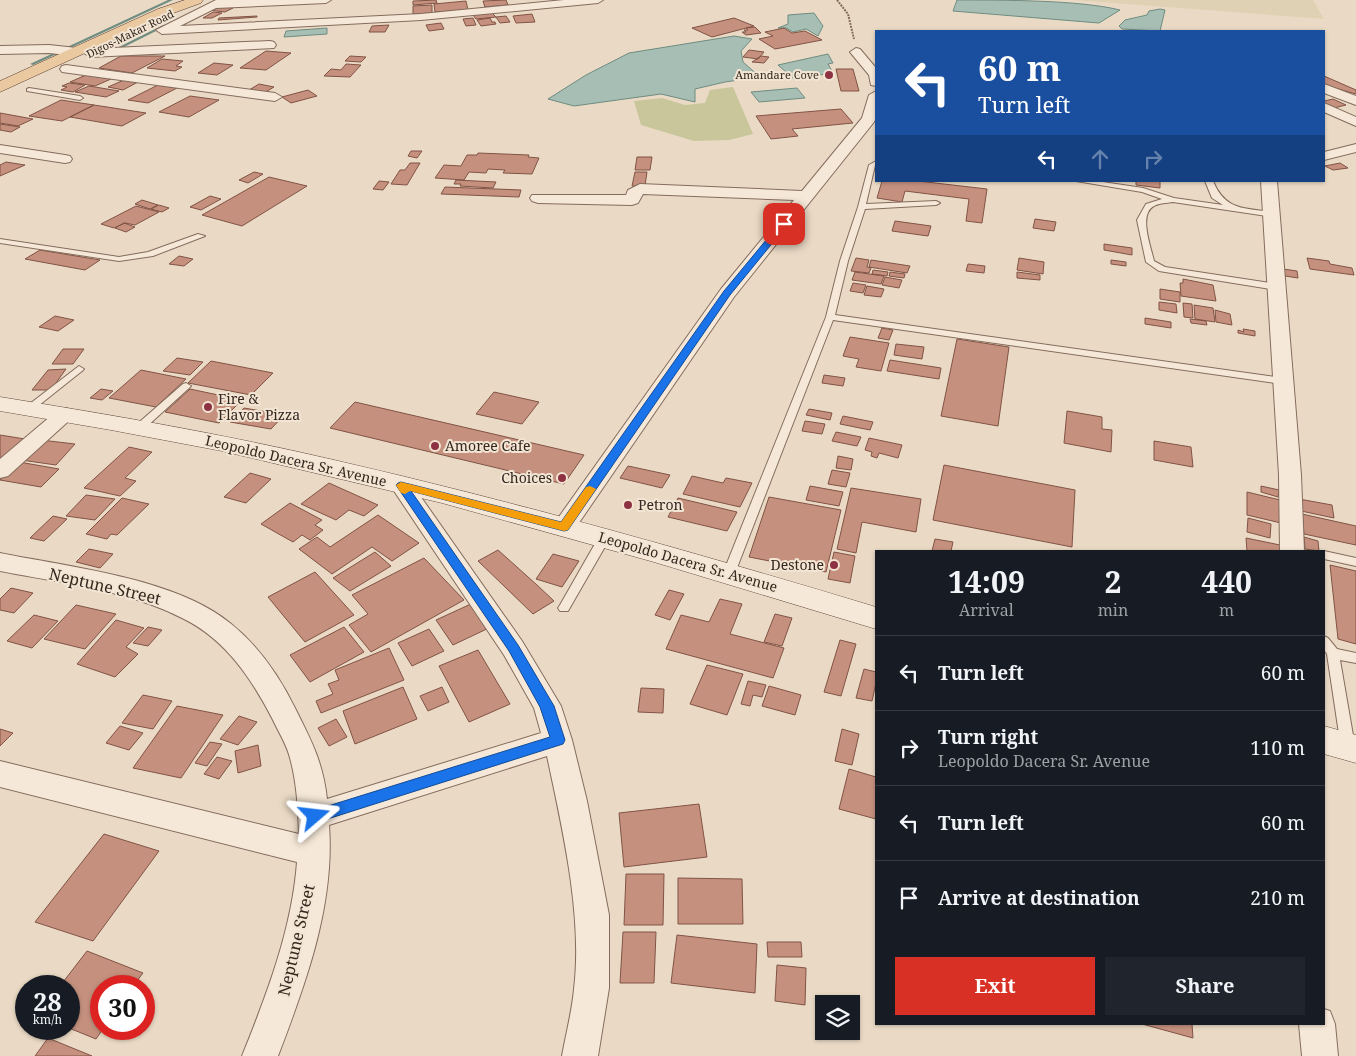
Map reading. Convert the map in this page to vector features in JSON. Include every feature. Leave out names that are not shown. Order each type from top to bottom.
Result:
[{"type":"main road","name":"Digos-Makar Road","points":[[0,87],[74,58],[175,14],[190,3]]},
{"type":"main road","name":"Digos-Makar Road","points":[[0,80],[17,72],[74,58]]},
{"type":"main road","name":"Digos-Makar Road","points":[[7,96],[29,90],[56,78],[74,58]]},
{"type":"main road","name":"Digos-Makar Road","points":[[7,96],[74,58]]},
{"type":"main road","name":"Leopoldo Dacera Sr. Avenue","points":[[0,404],[140,427],[305,462],[401,485],[604,538],[729,573],[875,618]]},
{"type":"street","points":[[116,52],[219,3],[268,4],[326,0]]},
{"type":"street","points":[[154,34],[421,17],[598,0]]},
{"type":"street","points":[[74,58],[116,52],[270,45]]},
{"type":"street","points":[[0,50],[49,49],[74,58],[275,97]]},
{"type":"street","points":[[856,52],[875,74]]},
{"type":"street","points":[[1325,88],[1356,101]]},
{"type":"street","points":[[564,527],[727,293],[869,119],[875,99]]},
{"type":"street","points":[[1325,107],[1356,122]]},
{"type":"street","points":[[1325,156],[1356,148]]},
{"type":"street","points":[[0,149],[64,159]]},
{"type":"street","points":[[1269,182],[1273,215],[1290,475],[1292,550]]},
{"type":"street","points":[[538,198],[632,200],[634,193],[640,189],[807,196]]},
{"type":"street","points":[[0,471],[65,414]]},
{"type":"street","points":[[401,485],[514,648],[547,706],[558,740],[572,801],[592,915],[592,988],[580,1056]]},
{"type":"street","name":"Neptune Street","points":[[0,562],[121,588],[170,601],[195,612],[221,631],[244,652],[271,688],[304,758],[315,816],[314,852],[305,916],[280,1006],[260,1056]]},
{"type":"street","points":[[315,816],[558,740]]},
{"type":"street","points":[[0,774],[314,852]]},
{"type":"street","points":[[1317,1025],[1320,1056]]},
{"type":"lane","points":[[29,90],[80,98]]},
{"type":"lane","points":[[729,573],[830,317],[844,261],[862,207],[873,165],[875,164]]},
{"type":"lane","points":[[1086,182],[1143,190],[1173,200],[1273,215]]},
{"type":"lane","points":[[1209,182],[1215,196],[1233,208]]},
{"type":"lane","points":[[1173,200],[1152,202],[1143,213],[1142,220],[1150,262],[1154,266],[1168,271],[1277,287]]},
{"type":"lane","points":[[862,207],[936,203]]},
{"type":"lane","points":[[0,241],[119,259],[155,253],[201,236]]},
{"type":"lane","points":[[830,317],[1283,381]]},
{"type":"lane","points":[[30,408],[79,369]]},
{"type":"lane","points":[[140,427],[186,386]]},
{"type":"lane","points":[[564,608],[604,538]]},
{"type":"lane","points":[[1325,555],[1356,562]]},
{"type":"lane","points":[[1325,642],[1333,653],[1343,745]]},
{"type":"lane","points":[[1333,653],[1356,658]]},
{"type":"path","points":[[837,0],[848,14],[856,52]]},
{"type":"shaded area","points":[[957,0],[1063,2],[1120,10],[1099,23],[953,11]]},
{"type":"shaded area","points":[[1074,0],[1313,0],[1324,19]]},
{"type":"shaded area","points":[[1165,10],[1160,30],[1122,29],[1119,26],[1125,20],[1147,15],[1149,11]]},
{"type":"shaded area","points":[[814,13],[823,26],[818,36],[806,29],[793,32],[786,28],[778,28],[788,24],[788,15]]},
{"type":"shaded area","points":[[327,28],[327,34],[284,37],[286,31]]},
{"type":"shaded area","points":[[734,36],[752,39],[741,51],[743,62],[760,77],[695,89],[695,102],[661,94],[574,106],[548,99],[586,75],[629,53]]},
{"type":"shaded area","points":[[828,54],[833,63],[828,64],[832,71],[826,74],[794,79],[778,65]]},
{"type":"shaded area","points":[[733,87],[753,134],[729,140],[694,141],[641,125],[634,101],[662,98],[685,105],[705,103],[710,90]]},
{"type":"shaded area","points":[[797,88],[805,98],[759,102],[751,92]]},
{"type":"building","points":[[436,0],[437,3],[413,5],[413,1]]},
{"type":"building","points":[[506,0],[508,5],[485,7],[483,1]]},
{"type":"building","points":[[466,1],[468,10],[435,12],[434,4]]},
{"type":"building","points":[[432,5],[432,13],[413,14],[413,6]]},
{"type":"building","points":[[216,6],[233,8],[225,12],[208,10]]},
{"type":"building","points":[[213,12],[222,13],[212,18],[203,18]]},
{"type":"building","points":[[492,13],[496,17],[476,19],[473,15]]},
{"type":"building","points":[[532,14],[535,22],[516,23],[513,16]]},
{"type":"building","points":[[506,16],[510,22],[500,23],[496,17]]},
{"type":"building","points":[[257,17],[218,20],[219,18]]},
{"type":"building","points":[[473,18],[476,25],[466,26],[463,19]]},
{"type":"building","points":[[490,18],[496,24],[481,26],[477,20]]},
{"type":"building","points":[[734,18],[754,26],[712,37],[692,28]]},
{"type":"building","points":[[441,23],[444,29],[429,31],[426,25]]},
{"type":"building","points":[[389,25],[385,32],[369,32],[372,26]]},
{"type":"building","points":[[755,27],[761,33],[746,35],[742,32],[748,30],[746,28]]},
{"type":"building","points":[[784,28],[792,33],[805,31],[822,40],[775,49],[759,39],[773,36],[765,32]]},
{"type":"building","points":[[749,50],[764,52],[758,59],[743,57]]},
{"type":"building","points":[[266,51],[291,53],[266,70],[240,68]]},
{"type":"building","points":[[121,56],[165,56],[132,73],[99,68]]},
{"type":"building","points":[[350,56],[366,57],[361,62],[345,61]]},
{"type":"building","points":[[761,56],[769,57],[764,63],[752,62]]},
{"type":"building","points":[[162,59],[183,61],[176,66],[182,67],[175,71],[147,68]]},
{"type":"building","points":[[214,63],[233,65],[217,75],[198,73]]},
{"type":"building","points":[[346,64],[361,65],[350,77],[324,76],[331,69],[341,70]]},
{"type":"building","points":[[836,69],[853,69],[859,91],[841,91]]},
{"type":"building","points":[[86,75],[111,79],[95,86],[70,82]]},
{"type":"building","points":[[1325,76],[1356,90],[1356,94],[1325,85]]},
{"type":"building","points":[[124,80],[138,82],[123,90],[108,87]]},
{"type":"building","points":[[69,83],[85,85],[73,92],[61,90],[67,87],[62,86]]},
{"type":"building","points":[[259,84],[274,87],[264,93],[249,90]]},
{"type":"building","points":[[158,85],[177,88],[148,103],[128,100]]},
{"type":"building","points":[[89,86],[119,91],[106,97],[75,92]]},
{"type":"building","points":[[308,90],[317,96],[291,103],[282,97]]},
{"type":"building","points":[[190,96],[219,100],[189,117],[159,112]]},
{"type":"building","points":[[1333,99],[1346,105],[1334,108],[1325,104],[1325,101]]},
{"type":"building","points":[[61,100],[94,105],[62,121],[29,116]]},
{"type":"building","points":[[94,105],[146,113],[122,126],[70,117]]},
{"type":"building","points":[[841,109],[853,123],[792,129],[798,136],[771,139],[756,116]]},
{"type":"building","points":[[0,113],[33,119],[18,126],[0,123]]},
{"type":"building","points":[[0,124],[20,127],[11,132],[0,130]]},
{"type":"building","points":[[411,151],[422,151],[417,158],[408,156]]},
{"type":"building","points":[[478,153],[529,155],[528,157],[539,158],[532,174],[503,173],[505,170],[488,169],[486,173],[469,172],[464,180],[435,178],[444,165],[461,166],[467,155],[477,155]]},
{"type":"building","points":[[637,157],[652,157],[650,170],[635,170]]},
{"type":"building","points":[[6,162],[25,165],[0,176],[0,165]]},
{"type":"building","points":[[410,163],[420,163],[407,185],[391,184],[400,170],[405,170]]},
{"type":"building","points":[[1340,163],[1348,168],[1333,170],[1325,166]]},
{"type":"building","points":[[254,172],[263,174],[248,183],[239,180]]},
{"type":"building","points":[[635,172],[647,172],[645,186],[632,186]]},
{"type":"building","points":[[269,177],[307,186],[242,226],[202,215]]},
{"type":"building","points":[[456,180],[496,182],[493,188],[460,186],[461,184],[454,184]]},
{"type":"building","points":[[379,181],[389,182],[383,190],[373,189]]},
{"type":"building","points":[[882,182],[927,182],[987,189],[982,223],[966,221],[969,199],[905,191],[902,202],[877,198]]},
{"type":"building","points":[[1136,182],[1160,182],[1160,188],[1136,185]]},
{"type":"building","points":[[445,187],[521,190],[519,197],[441,194]]},
{"type":"building","points":[[210,196],[221,199],[201,210],[190,207]]},
{"type":"building","points":[[142,200],[158,205],[150,209],[135,204]]},
{"type":"building","points":[[159,205],[169,208],[162,212],[151,209]]},
{"type":"building","points":[[136,206],[159,212],[135,225],[125,223],[114,228],[101,224]]},
{"type":"building","points":[[1035,219],[1056,222],[1054,231],[1033,228]]},
{"type":"building","points":[[895,221],[931,226],[928,236],[892,231]]},
{"type":"building","points":[[124,223],[135,227],[126,232],[115,228]]},
{"type":"building","points":[[1104,244],[1132,248],[1132,255],[1104,250]]},
{"type":"building","points":[[40,250],[100,260],[85,270],[25,259]]},
{"type":"building","points":[[179,256],[193,259],[184,266],[169,264]]},
{"type":"building","points":[[856,258],[869,260],[867,267],[871,268],[869,273],[851,271]]},
{"type":"building","points":[[1019,258],[1044,262],[1043,274],[1017,270]]},
{"type":"building","points":[[1307,258],[1329,261],[1330,264],[1352,268],[1354,275],[1310,269]]},
{"type":"building","points":[[871,260],[910,266],[907,273],[869,267]]},
{"type":"building","points":[[1111,260],[1126,262],[1126,266],[1111,264]]},
{"type":"building","points":[[968,264],[985,266],[984,273],[966,271]]},
{"type":"building","points":[[1283,269],[1297,271],[1298,278],[1285,276]]},
{"type":"building","points":[[873,270],[888,272],[887,276],[872,274]]},
{"type":"building","points":[[855,272],[884,276],[881,284],[852,280]]},
{"type":"building","points":[[890,272],[905,274],[904,278],[889,276]]},
{"type":"building","points":[[1017,272],[1040,275],[1040,280],[1017,278]]},
{"type":"building","points":[[885,277],[902,280],[899,288],[882,285]]},
{"type":"building","points":[[1183,279],[1213,285],[1216,301],[1181,296],[1180,283],[1183,283]]},
{"type":"building","points":[[853,283],[866,285],[863,293],[850,291]]},
{"type":"building","points":[[867,286],[884,289],[881,297],[864,295]]},
{"type":"building","points":[[1160,289],[1180,292],[1180,302],[1160,299]]},
{"type":"building","points":[[1159,302],[1176,304],[1177,313],[1159,310]]},
{"type":"building","points":[[1183,303],[1192,304],[1193,318],[1184,317]]},
{"type":"building","points":[[1194,305],[1213,308],[1215,322],[1195,319]]},
{"type":"building","points":[[1215,310],[1230,314],[1232,325],[1216,322]]},
{"type":"building","points":[[55,316],[74,320],[58,331],[39,327]]},
{"type":"building","points":[[1145,318],[1171,322],[1171,328],[1145,324]]},
{"type":"building","points":[[1190,319],[1206,321],[1207,325],[1191,323]]},
{"type":"building","points":[[882,328],[893,330],[889,340],[878,338]]},
{"type":"building","points":[[1243,329],[1255,331],[1255,336],[1238,333],[1238,330],[1244,332]]},
{"type":"building","points":[[850,337],[889,343],[881,371],[856,367],[859,359],[843,356]]},
{"type":"building","points":[[957,339],[1009,347],[998,426],[941,416]]},
{"type":"building","points":[[896,344],[924,347],[922,359],[894,355]]},
{"type":"building","points":[[63,349],[84,349],[73,364],[52,364]]},
{"type":"building","points":[[177,358],[203,362],[190,375],[163,371]]},
{"type":"building","points":[[890,360],[941,368],[939,379],[887,371]]},
{"type":"building","points":[[211,361],[273,373],[251,395],[188,383]]},
{"type":"building","points":[[66,369],[51,390],[32,390],[48,370]]},
{"type":"building","points":[[141,370],[186,379],[156,407],[109,398]]},
{"type":"building","points":[[824,375],[845,378],[843,386],[822,383]]},
{"type":"building","points":[[101,389],[113,391],[102,400],[90,398]]},
{"type":"building","points":[[190,389],[242,400],[219,423],[165,412]]},
{"type":"building","points":[[494,392],[539,402],[522,424],[476,414]]},
{"type":"building","points":[[355,402],[584,455],[564,484],[330,428]]},
{"type":"building","points":[[244,408],[284,415],[271,429],[230,422]]},
{"type":"building","points":[[809,409],[832,413],[830,420],[806,415]]},
{"type":"building","points":[[1067,411],[1102,417],[1102,429],[1112,430],[1111,452],[1064,443]]},
{"type":"building","points":[[843,416],[873,422],[870,430],[840,424]]},
{"type":"building","points":[[805,421],[825,424],[822,434],[802,431]]},
{"type":"building","points":[[836,432],[861,437],[857,446],[832,441]]},
{"type":"building","points":[[0,435],[25,439],[0,461]]},
{"type":"building","points":[[869,438],[902,445],[898,458],[879,453],[877,458],[871,456],[872,452],[865,450]]},
{"type":"building","points":[[41,440],[75,444],[56,465],[21,460]]},
{"type":"building","points":[[1154,441],[1191,447],[1193,467],[1154,460]]},
{"type":"building","points":[[129,447],[152,452],[125,478],[136,481],[120,496],[84,488]]},
{"type":"building","points":[[838,456],[853,459],[851,470],[836,468]]},
{"type":"building","points":[[19,462],[59,469],[41,487],[0,480]]},
{"type":"building","points":[[944,465],[1075,490],[1072,547],[933,520]]},
{"type":"building","points":[[628,466],[670,475],[662,488],[620,478]]},
{"type":"building","points":[[832,470],[850,473],[846,487],[828,484]]},
{"type":"building","points":[[250,473],[271,479],[246,503],[224,497]]},
{"type":"building","points":[[692,476],[723,483],[726,478],[752,483],[740,507],[683,494]]},
{"type":"building","points":[[329,483],[378,505],[364,516],[349,510],[336,520],[301,504]]},
{"type":"building","points":[[810,486],[843,492],[839,506],[806,500]]},
{"type":"building","points":[[1261,486],[1279,490],[1278,497],[1261,492]]},
{"type":"building","points":[[851,488],[921,499],[916,532],[862,522],[856,553],[837,549]]},
{"type":"building","points":[[1247,492],[1280,500],[1281,523],[1247,515]]},
{"type":"building","points":[[86,495],[115,499],[95,520],[66,516]]},
{"type":"building","points":[[769,497],[841,510],[826,572],[749,557]]},
{"type":"building","points":[[122,498],[149,504],[117,535],[111,534],[107,539],[86,534]]},
{"type":"building","points":[[678,498],[737,512],[727,531],[668,517]]},
{"type":"building","points":[[1299,499],[1332,505],[1334,518],[1301,511]]},
{"type":"building","points":[[290,503],[322,520],[315,525],[323,530],[310,540],[302,535],[293,542],[261,524]]},
{"type":"building","points":[[1302,514],[1356,526],[1356,545],[1304,534]]},
{"type":"building","points":[[378,515],[419,543],[392,561],[372,547],[332,574],[299,549],[317,537],[330,547]]},
{"type":"building","points":[[53,516],[67,519],[44,541],[30,538]]},
{"type":"building","points":[[1248,518],[1271,524],[1270,538],[1247,532]]},
{"type":"building","points":[[1304,537],[1318,541],[1319,550],[1305,549]]},
{"type":"building","points":[[1246,538],[1280,545],[1280,550],[1247,550]]},
{"type":"building","points":[[935,539],[953,542],[951,550],[932,550]]},
{"type":"building","points":[[89,549],[113,554],[100,568],[76,562]]},
{"type":"building","points":[[498,550],[554,601],[533,614],[478,561]]},
{"type":"building","points":[[375,552],[391,566],[350,591],[333,578]]},
{"type":"building","points":[[834,552],[855,556],[850,583],[828,579]]},
{"type":"building","points":[[553,554],[579,561],[562,587],[536,579]]},
{"type":"building","points":[[424,558],[464,600],[371,652],[349,625],[368,614],[352,595]]},
{"type":"building","points":[[1330,565],[1356,571],[1356,644],[1338,639]]},
{"type":"building","points":[[315,572],[354,615],[305,642],[268,597]]},
{"type":"building","points":[[11,588],[33,593],[14,613],[0,610],[0,599]]},
{"type":"building","points":[[669,590],[684,594],[670,620],[655,615]]},
{"type":"building","points":[[720,599],[742,604],[730,634],[784,648],[773,678],[666,649],[681,615],[709,622]]},
{"type":"building","points":[[473,603],[491,627],[453,645],[436,620]]},
{"type":"building","points":[[76,605],[116,614],[85,649],[44,639]]},
{"type":"building","points":[[775,614],[792,618],[782,646],[764,642]]},
{"type":"building","points":[[34,615],[58,621],[32,648],[7,641]]},
{"type":"building","points":[[116,620],[144,628],[126,647],[138,654],[115,677],[77,664]]},
{"type":"building","points":[[148,627],[162,630],[148,646],[133,643]]},
{"type":"building","points":[[344,627],[364,652],[310,682],[290,655]]},
{"type":"building","points":[[429,629],[444,651],[412,666],[398,643]]},
{"type":"building","points":[[840,640],[856,644],[841,696],[824,692]]},
{"type":"building","points":[[389,648],[404,680],[321,713],[316,701],[333,694],[328,684],[339,680],[335,670]]},
{"type":"building","points":[[478,650],[510,704],[469,722],[439,666]]},
{"type":"building","points":[[707,665],[743,674],[727,715],[690,704]]},
{"type":"building","points":[[864,669],[875,672],[875,688],[872,701],[856,698]]},
{"type":"building","points":[[748,681],[766,685],[762,697],[753,695],[750,706],[741,704]]},
{"type":"building","points":[[769,686],[801,695],[795,715],[762,706]]},
{"type":"building","points":[[403,687],[417,719],[355,744],[343,711]]},
{"type":"building","points":[[442,687],[449,702],[428,711],[420,696]]},
{"type":"building","points":[[641,688],[664,689],[663,713],[638,712]]},
{"type":"building","points":[[143,695],[172,701],[153,729],[122,723]]},
{"type":"building","points":[[177,706],[223,715],[181,778],[133,768]]},
{"type":"building","points":[[239,716],[257,722],[238,745],[220,739]]},
{"type":"building","points":[[336,719],[347,737],[329,746],[318,728]]},
{"type":"building","points":[[120,726],[143,733],[129,750],[106,743]]},
{"type":"building","points":[[0,729],[13,733],[0,746]]},
{"type":"building","points":[[842,729],[859,734],[852,765],[835,761]]},
{"type":"building","points":[[210,742],[222,744],[207,766],[195,763]]},
{"type":"building","points":[[258,745],[261,766],[238,773],[235,751]]},
{"type":"building","points":[[217,757],[232,761],[219,779],[204,774]]},
{"type":"building","points":[[849,769],[875,777],[875,819],[839,809]]},
{"type":"building","points":[[699,804],[707,857],[624,867],[619,813]]},
{"type":"building","points":[[104,834],[159,851],[93,941],[35,922]]},
{"type":"building","points":[[626,874],[664,874],[663,925],[624,925]]},
{"type":"building","points":[[678,878],[742,879],[743,924],[678,924]]},
{"type":"building","points":[[623,932],[656,932],[654,983],[620,983]]},
{"type":"building","points":[[677,935],[757,944],[755,993],[671,983]]},
{"type":"building","points":[[767,942],[801,942],[802,957],[768,957]]},
{"type":"building","points":[[87,951],[143,973],[141,975],[90,975],[90,1037],[80,1032],[80,975],[68,975]]},
{"type":"building","points":[[777,965],[806,968],[805,1005],[775,1001]]},
{"type":"building","points":[[1146,1025],[1192,1025],[1193,1038]]},
{"type":"building","points":[[47,1040],[53,1040],[92,1056],[35,1056]]},
{"type":"waterway","points":[[67,48],[171,0]]},
{"type":"waterway","points":[[115,50],[164,26]]},
{"type":"waterway","points":[[32,64],[59,52]]},
{"type":"slow traffic","points":[[405,490],[401,485],[564,527],[590,489]]},
{"type":"place","name":"Amandare Cove","points":[[829,75]]},
{"type":"place","name":"Fire & Flavor Pizza","points":[[208,407]]},
{"type":"place","name":"Amoree Cafe","points":[[435,446]]},
{"type":"place","name":"Choices","points":[[562,478]]},
{"type":"place","name":"Petron","points":[[628,505]]},
{"type":"place","name":"Destone","points":[[834,565]]},
{"type":"route","points":[[315,816],[558,740],[547,706],[514,648],[401,485],[564,527],[727,293],[784,224]]}]
